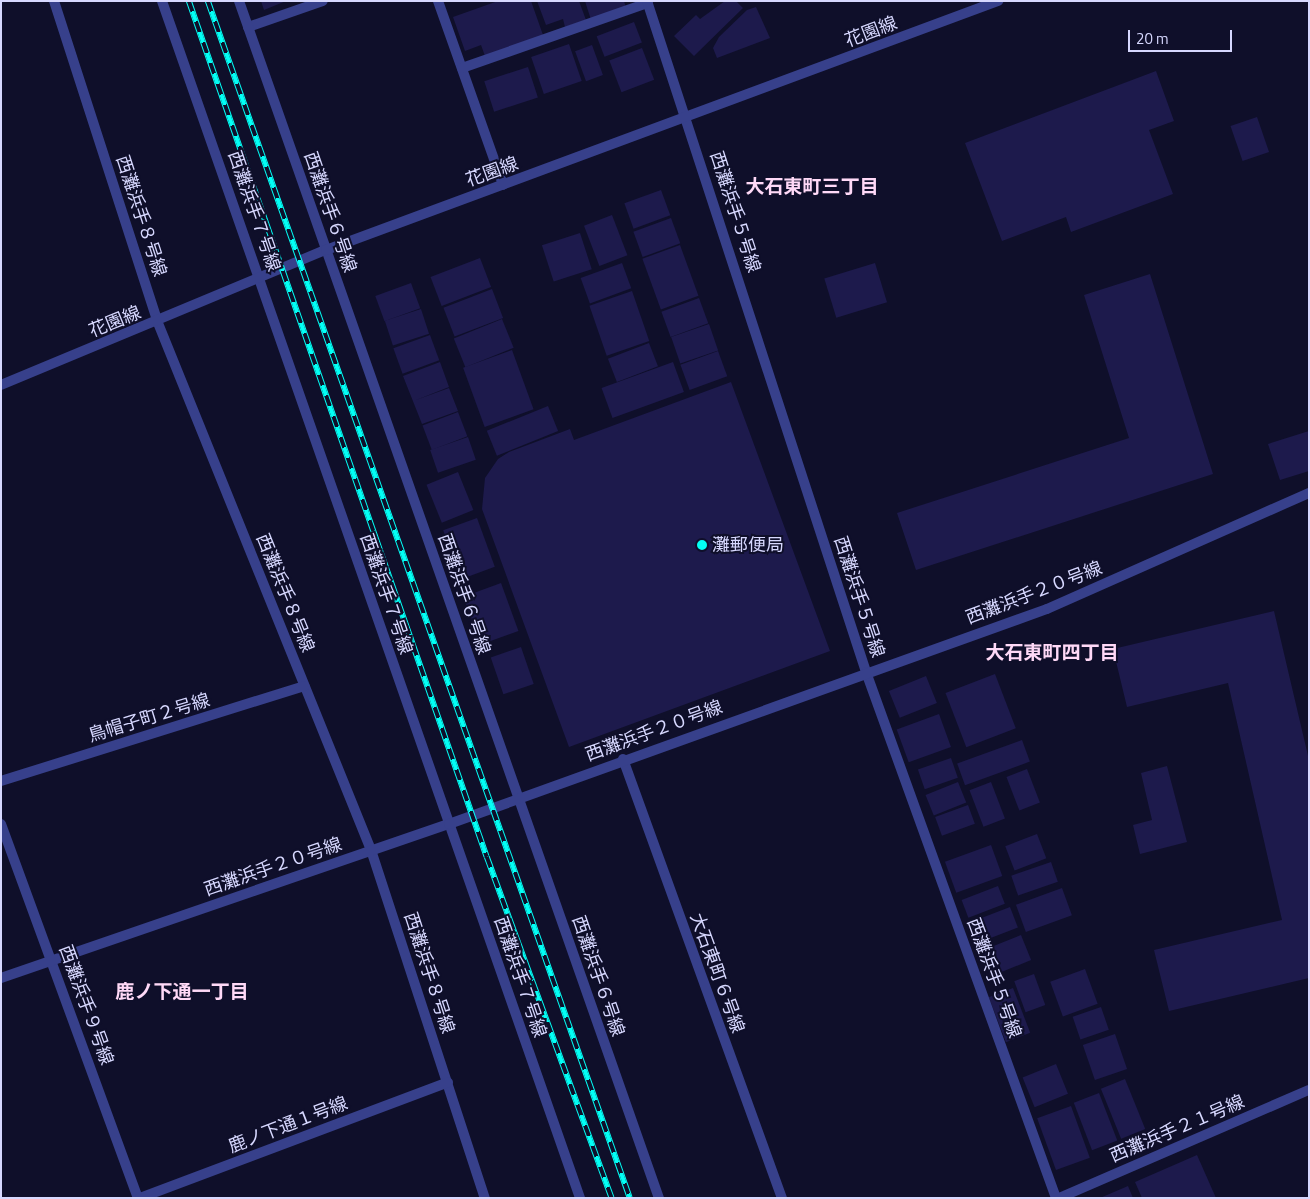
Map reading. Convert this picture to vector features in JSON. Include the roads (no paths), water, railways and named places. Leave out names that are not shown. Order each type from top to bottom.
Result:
[{"type":"street","name":"西灘浜手８号線","points":[[54,1],[158,323],[371,850],[485,1198]]},
{"type":"street","name":"西灘浜手７号線","points":[[162,1],[580,1198]]},
{"type":"street","name":"西灘浜手６号線","points":[[239,1],[659,1198]]},
{"type":"street","points":[[248,27],[323,1]]},
{"type":"street","points":[[438,1],[503,186]]},
{"type":"street","name":"花園線","points":[[1,385],[158,323],[326,250],[688,118],[998,1]]},
{"type":"street","points":[[462,68],[648,2]]},
{"type":"street","name":"西灘浜手５号線","points":[[648,2],[688,118],[866,672],[1057,1198]]},
{"type":"street","name":"西灘浜手２０号線","points":[[1,978],[449,824],[622,759],[1047,609],[1309,493]]},
{"type":"street","name":"鳥帽子町２号線","points":[[1,781],[305,686]]},
{"type":"street","name":"大石東町６号線","points":[[622,759],[782,1198]]},
{"type":"street","name":"西灘浜手９号線","points":[[1,824],[53,960],[139,1198]]},
{"type":"street","name":"鹿ノ下通１号線","points":[[139,1198],[448,1082]]},
{"type":"street","name":"西灘浜手２１号線","points":[[1057,1198],[1309,1090]]},
{"type":"railway","points":[[189,1],[487,857],[612,1198]]},
{"type":"railway","points":[[208,1],[630,1198]]},
{"type":"place","name":"灘郵便局","points":[[702,545]]},
{"type":"district","name":"大石東町三丁目","points":[[812,186]]},
{"type":"district","name":"大石東町四丁目","points":[[1052,652]]},
{"type":"district","name":"鹿ノ下通一丁目","points":[[182,991]]}]
